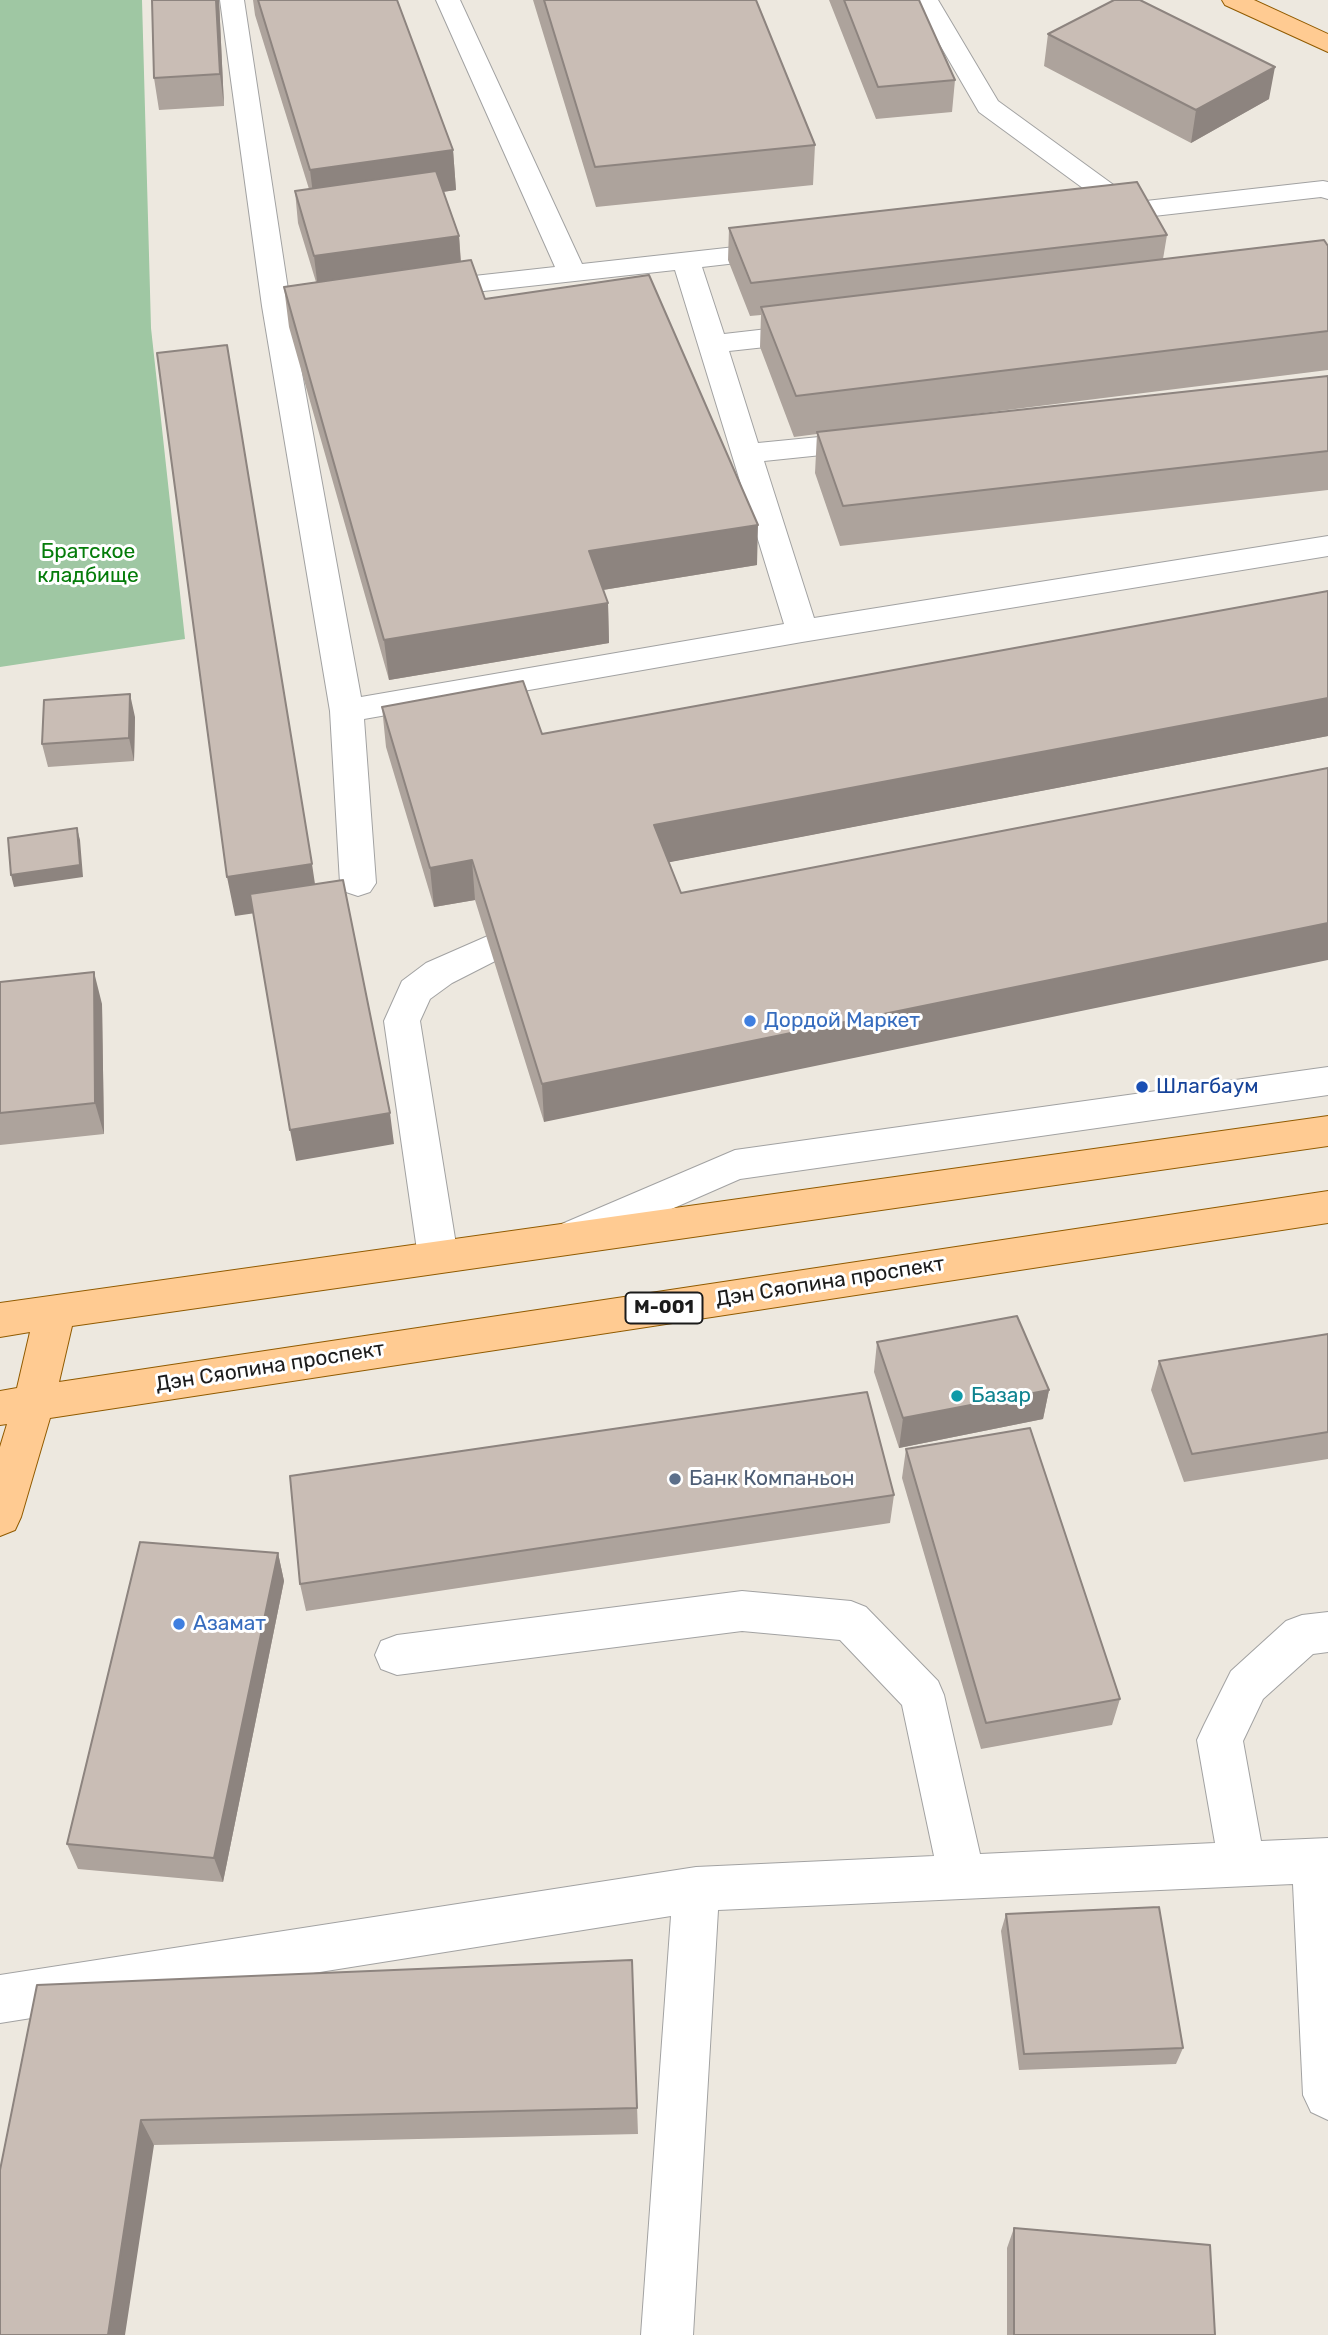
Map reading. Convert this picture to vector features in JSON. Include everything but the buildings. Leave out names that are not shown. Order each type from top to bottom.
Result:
[{"type":"main road","points":[[1234,0],[1328,44]]},
{"type":"main road","points":[[0,1320],[1328,1130]]},
{"type":"main road","name":"Дэн Сяопина проспект","points":[[17,1405],[1328,1207]]},
{"type":"main road","points":[[0,1517],[17,1405],[55,1312]]},
{"type":"street","points":[[232,0],[276,306],[347,710],[358,883]]},
{"type":"street","points":[[448,0],[572,273]]},
{"type":"street","points":[[926,0],[988,106],[1132,211]]},
{"type":"street","points":[[1078,217],[1327,191]]},
{"type":"street","points":[[276,306],[807,247]]},
{"type":"street","points":[[686,260],[802,631]]},
{"type":"street","points":[[712,344],[835,331]]},
{"type":"street","points":[[746,453],[899,438]]},
{"type":"street","points":[[347,710],[802,631],[1328,546]]},
{"type":"street","points":[[438,1257],[402,1021],[415,991],[439,973],[490,948]]},
{"type":"street","points":[[564,1240],[735,1165],[1328,1081]]},
{"type":"street","points":[[397,1656],[742,1611],[851,1621],[922,1695],[962,1877]]},
{"type":"street","points":[[1242,1863],[1220,1740],[1247,1685],[1302,1635],[1328,1632]]},
{"type":"street","points":[[0,1999],[696,1889],[1322,1860],[1328,2095]]},
{"type":"street","points":[[667,2335],[696,1889]]},
{"type":"green space","name":"Братское кладбище","points":[[0,0],[142,0],[151,328],[185,639],[0,667]]},
{"type":"place","name":"Дордой Маркет","points":[[750,1021]]},
{"type":"place","name":"Шлагбаум","points":[[1142,1087]]},
{"type":"place","name":"Базар","points":[[957,1396]]},
{"type":"place","name":"Банк Компаньон","points":[[675,1479]]},
{"type":"place","name":"Азамат","points":[[179,1624]]}]
